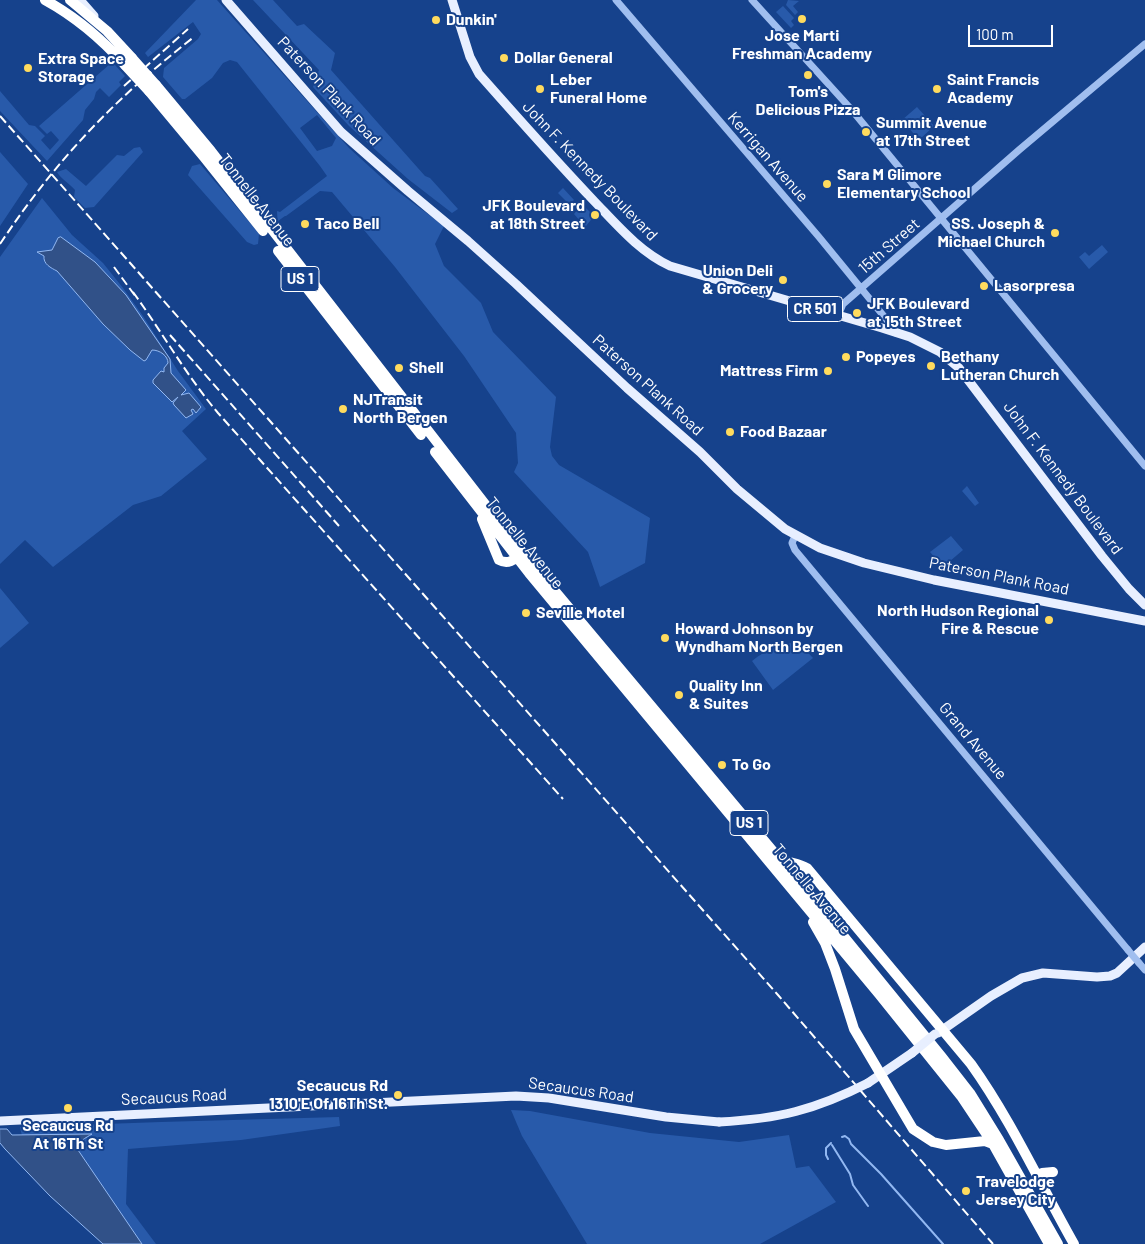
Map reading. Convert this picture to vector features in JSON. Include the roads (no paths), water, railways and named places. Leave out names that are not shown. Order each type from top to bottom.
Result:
[{"type":"highway","name":"Tonnelle Avenue","points":[[45,0],[93,32],[128,61]]},
{"type":"highway","points":[[70,0],[107,31]]},
{"type":"highway","name":"Tonnelle Avenue","points":[[107,31],[128,61],[208,154],[520,555],[961,1096],[993,1144],[1049,1244]]},
{"type":"highway","name":"Tonnelle Avenue","points":[[208,154],[478,508],[778,858],[888,989],[970,1093],[1058,1244]]},
{"type":"highway","points":[[478,508],[494,553],[499,560],[507,563],[520,555]]},
{"type":"highway","points":[[778,858],[807,868],[939,1032],[987,1088],[1074,1244]]},
{"type":"highway","points":[[802,901],[828,952],[851,1022],[859,1039],[913,1129],[933,1142],[946,1145],[980,1141],[993,1144]]},
{"type":"highway","points":[[1038,1180],[1042,1173],[1053,1172]]},
{"type":"main road","name":"Tonnelle Avenue","points":[[80,0],[107,31]]},
{"type":"main road","name":"Paterson Plank Road","points":[[226,0],[342,132],[516,284],[627,388],[700,452],[737,489],[795,536],[820,548],[864,563],[934,580],[1145,621]]},
{"type":"main road","name":"John F. Kennedy Boulevard","points":[[452,0],[470,57],[479,74],[564,169],[641,249],[670,266],[910,338],[940,352],[967,377],[1102,556],[1129,589],[1145,604]]},
{"type":"main road","name":"Secaucus Road","points":[[0,1121],[516,1096],[549,1098],[666,1117],[719,1122],[757,1120],[809,1109],[838,1098],[868,1083],[991,996],[1022,978],[1043,973],[1097,977],[1110,976],[1145,947]]},
{"type":"street","name":"Kerrigan Avenue","points":[[616,0],[887,320],[896,334]]},
{"type":"street","points":[[752,0],[851,109],[1145,466]]},
{"type":"street","name":"15th Street","points":[[838,316],[843,304],[1019,150],[1145,44]]},
{"type":"street","name":"Grand Avenue","points":[[795,536],[792,543],[794,550],[1145,970]]},
{"type":"waterway","points":[[842,1137],[845,1136],[849,1139],[851,1144],[881,1174],[943,1244]]},
{"type":"waterway","points":[[828,1159],[826,1148],[831,1143]]},
{"type":"waterway","points":[[832,1145],[850,1174],[853,1185],[868,1206]]},
{"type":"railway","points":[[124,86],[188,29]]},
{"type":"railway","points":[[0,244],[43,185],[88,132],[138,84],[194,37]]},
{"type":"railway","points":[[0,116],[778,995],[993,1244]]},
{"type":"railway","points":[[114,267],[136,297]]},
{"type":"railway","points":[[133,292],[195,384],[218,413],[563,799]]},
{"type":"railway","points":[[170,335],[339,526]]},
{"type":"place","name":"Jose Marti Freshman Academy","points":[[802,19]]},
{"type":"place","name":"Dunkin'","points":[[436,20]]},
{"type":"place","name":"Dollar General","points":[[504,58]]},
{"type":"place","name":"Extra Space Storage","points":[[28,68]]},
{"type":"place","name":"Tom's Delicious Pizza","points":[[808,75]]},
{"type":"place","name":"Leber Funeral Home","points":[[540,89]]},
{"type":"place","name":"Saint Francis Academy","points":[[937,89]]},
{"type":"place","name":"Summit Avenue at 17th Street","points":[[866,132]]},
{"type":"place","name":"Sara M Glimore Elementary School","points":[[827,184]]},
{"type":"place","name":"JFK Boulevard at 18th Street","points":[[595,215]]},
{"type":"place","name":"Taco Bell","points":[[305,224]]},
{"type":"place","name":"SS. Joseph & Michael Church","points":[[1055,233]]},
{"type":"place","name":"Union Deli & Grocery","points":[[783,280]]},
{"type":"place","name":"Lasorpresa","points":[[984,286]]},
{"type":"place","name":"JFK Boulevard at 15th Street","points":[[857,313]]},
{"type":"place","name":"Popeyes","points":[[846,357]]},
{"type":"place","name":"Bethany Lutheran Church","points":[[931,366]]},
{"type":"place","name":"Shell","points":[[399,368]]},
{"type":"place","name":"Mattress Firm","points":[[828,371]]},
{"type":"place","name":"NJTransit North Bergen","points":[[343,409]]},
{"type":"place","name":"Food Bazaar","points":[[730,432]]},
{"type":"place","name":"Seville Motel","points":[[526,613]]},
{"type":"place","name":"North Hudson Regional Fire & Rescue","points":[[1049,620]]},
{"type":"place","name":"Howard Johnson by Wyndham North Bergen","points":[[665,638]]},
{"type":"place","name":"Quality Inn & Suites","points":[[679,695]]},
{"type":"place","name":"To Go","points":[[722,765]]},
{"type":"place","name":"Secaucus Rd 1310'E Of 16Th St.","points":[[398,1095]]},
{"type":"place","name":"Secaucus Rd At 16Th St","points":[[68,1108]]},
{"type":"place","name":"Travelodge Jersey City","points":[[966,1191]]}]
